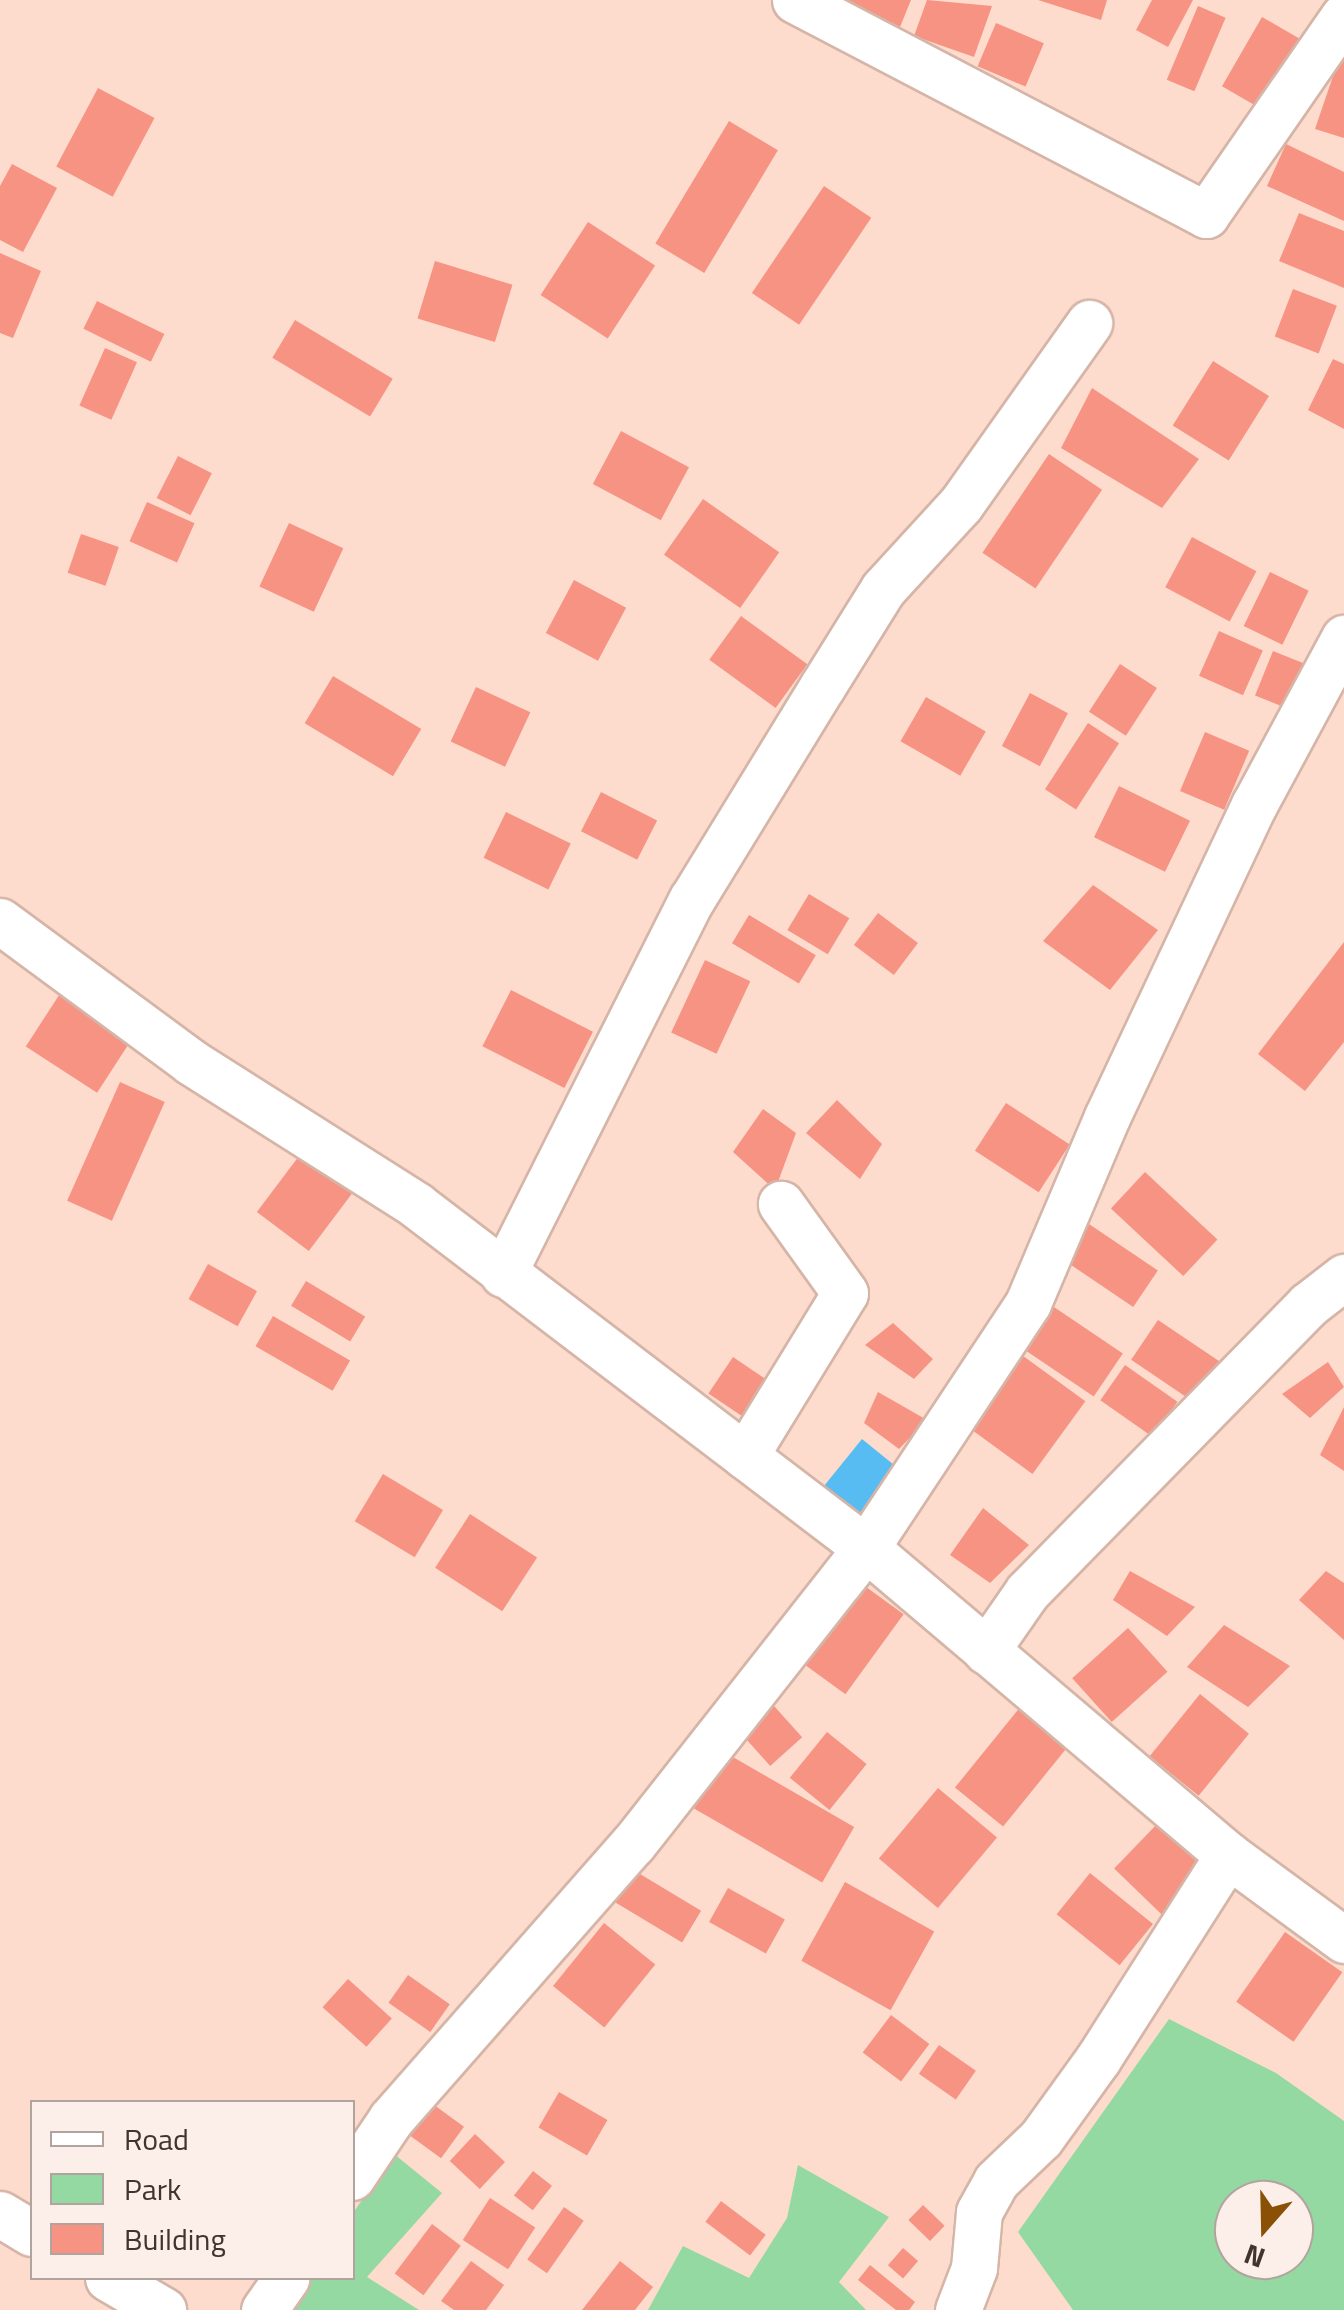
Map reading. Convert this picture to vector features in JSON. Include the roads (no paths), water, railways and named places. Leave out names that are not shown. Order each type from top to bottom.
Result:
[{"type":"street","points":[[795,0],[1206,215],[1344,16]]},
{"type":"street","points":[[503,1274],[692,899],[822,686],[882,589],[961,504],[1090,323]]},
{"type":"street","points":[[355,2173],[391,2119],[633,1844],[866,1548],[1028,1302],[1246,822],[1344,638]]},
{"type":"street","points":[[0,921],[191,1062],[416,1205],[866,1548],[1228,1856],[1344,1940]]},
{"type":"street","points":[[745,1456],[845,1293],[781,1204]]},
{"type":"street","points":[[986,1651],[1026,1592],[1308,1305],[1344,1277]]},
{"type":"street","points":[[958,2310],[974,2268],[979,2212],[996,2181],[1041,2138],[1098,2059],[1228,1856]]},
{"type":"street","points":[[0,2214],[30,2232]]},
{"type":"street","points":[[111,2280],[162,2310]]},
{"type":"street","points":[[264,2310],[285,2280]]},
{"type":"water","points":[[862,1439],[898,1468],[853,1523],[817,1494]]}]
